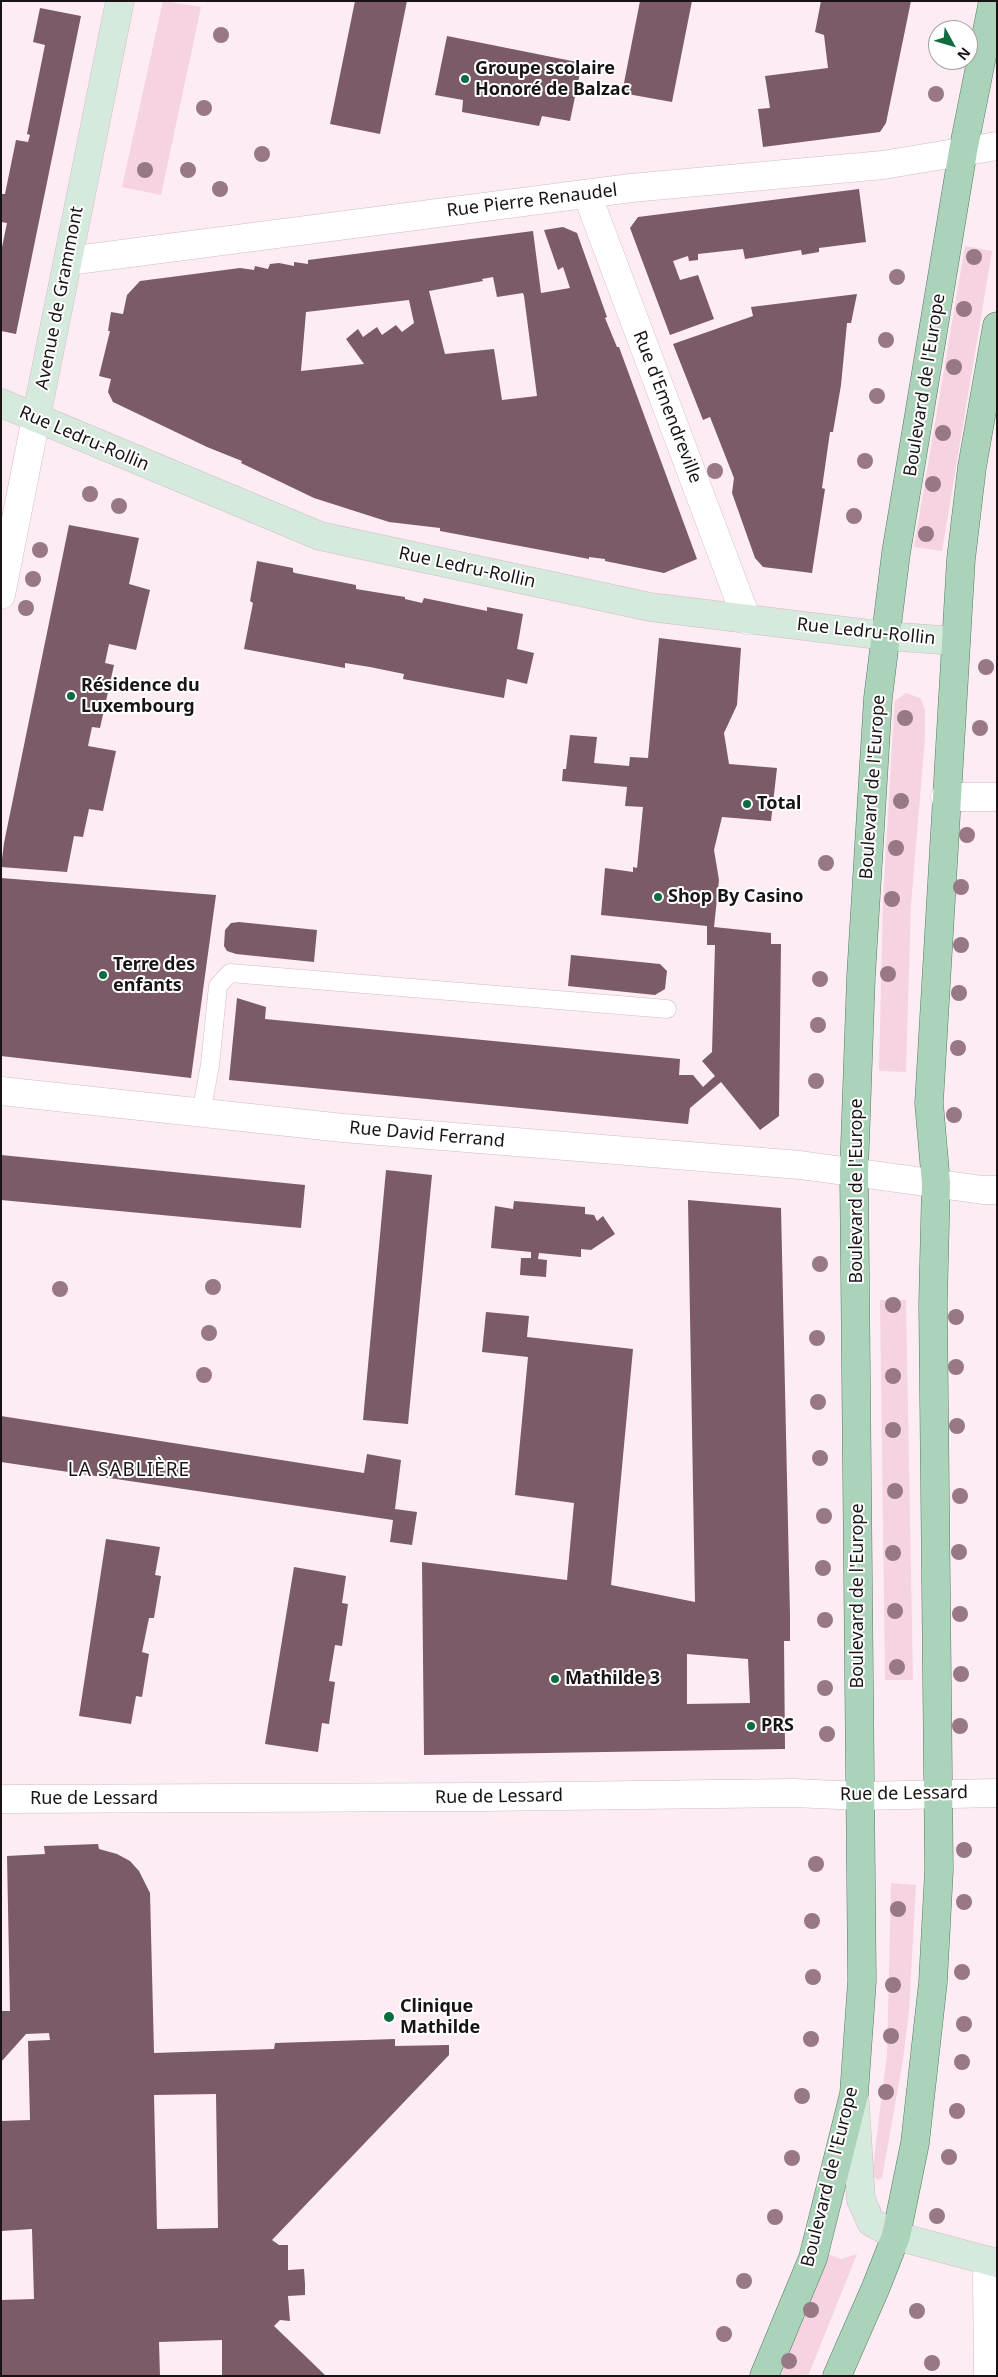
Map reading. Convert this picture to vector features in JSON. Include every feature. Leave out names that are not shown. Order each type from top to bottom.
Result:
[{"type":"main road","name":"Boulevard de l'Europe","points":[[764,2376],[813,2258],[854,2094],[862,1981],[854,1172],[863,946],[878,698],[896,553],[963,152],[992,1]]},
{"type":"main road","points":[[837,2376],[896,2236],[915,2144],[933,1982],[939,1870],[933,1303],[936,1183],[929,1103],[961,559],[972,467],[997,326]]},
{"type":"street","name":"Avenue de Grammont","points":[[1,595],[120,1]]},
{"type":"street","name":"Rue Pierre Renaudel","points":[[68,260],[588,194],[883,165],[997,146]]},
{"type":"street","name":"Rue d'Emendreville","points":[[588,194],[747,620]]},
{"type":"street","name":"Rue Ledru-Rollin","points":[[1,403],[320,536],[650,607],[886,636],[956,641]]},
{"type":"street","points":[[946,797],[997,797]]},
{"type":"street","name":"Rue David Ferrand","points":[[1,1091],[343,1128],[800,1165],[997,1190]]},
{"type":"street","name":"Rue de Lessard","points":[[1,1799],[484,1797],[794,1793],[860,1796],[997,1793]]},
{"type":"street","points":[[854,2094],[861,2200],[871,2222],[896,2236],[994,2262],[987,2276],[988,2376]]},
{"type":"lane","points":[[202,1113],[210,1065],[218,986],[230,973],[667,1008]]},
{"type":"shaded area","points":[[163,1],[201,7],[161,195],[122,187]]},
{"type":"shaded area","points":[[965,246],[992,251],[942,551],[914,547]]},
{"type":"shaded area","points":[[906,693],[920,698],[925,709],[925,738],[911,904],[906,1072],[879,1071],[883,900],[894,711],[895,701]]},
{"type":"shaded area","points":[[880,1300],[906,1300],[913,1680],[885,1680]]},
{"type":"shaded area","points":[[891,1883],[916,1885],[909,2011],[903,2060],[882,2178],[878,2180],[872,2175],[887,2054]]},
{"type":"shaded area","points":[[827,2254],[841,2259],[857,2254],[808,2376],[777,2376]]},
{"type":"building","points":[[355,1],[407,1],[380,134],[330,124]]},
{"type":"building","points":[[640,1],[692,1],[672,102],[622,93]]},
{"type":"building","points":[[821,1],[911,1],[886,123],[880,132],[763,147],[758,109],[770,108],[765,76],[828,68],[824,35],[815,32]]},
{"type":"building","points":[[40,8],[81,16],[16,334],[1,331],[1,252],[7,223],[1,222],[1,194],[5,194],[16,140],[28,142],[30,135],[27,134],[45,45],[33,42]]},
{"type":"building","points":[[447,36],[582,63],[570,121],[542,116],[539,126],[462,112],[463,100],[435,95]]},
{"type":"building","points":[[859,189],[866,242],[819,248],[819,252],[802,255],[801,250],[745,259],[743,249],[698,254],[698,260],[689,261],[688,256],[673,261],[680,280],[698,275],[714,319],[670,335],[630,228],[638,217]]},
{"type":"building","points":[[563,227],[577,233],[607,317],[605,318],[617,347],[619,347],[697,559],[664,573],[605,561],[605,559],[589,557],[589,559],[440,531],[440,528],[389,522],[314,498],[241,463],[242,461],[207,447],[113,402],[108,392],[111,379],[99,376],[110,331],[108,331],[111,312],[123,314],[127,295],[140,281],[240,268],[254,270],[255,266],[268,269],[270,264],[279,263],[294,266],[294,262],[308,264],[308,260],[533,231],[541,293],[570,288],[563,267],[558,270],[544,230]],"holes":[[[493,277],[497,297],[523,293],[537,396],[502,400],[494,349],[445,354],[429,291],[483,281],[482,279]],[[409,300],[414,323],[402,332],[396,325],[382,335],[377,327],[363,337],[358,329],[346,339],[364,364],[301,371],[306,312]]]},
{"type":"building","points":[[857,294],[851,323],[847,323],[841,385],[833,432],[830,432],[822,488],[825,489],[812,573],[763,567],[755,558],[732,493],[734,478],[710,417],[703,420],[673,344],[753,316],[751,307]]},
{"type":"building","name":"Résidence du Luxembourg","points":[[69,525],[139,538],[129,584],[150,590],[136,650],[109,644],[105,663],[114,665],[100,728],[92,727],[88,746],[116,751],[103,811],[89,809],[83,837],[74,836],[67,872],[1,867],[4,843]]},
{"type":"building","points":[[257,561],[293,568],[295,573],[356,585],[356,589],[405,597],[405,599],[422,603],[424,598],[487,611],[487,607],[523,614],[517,649],[534,653],[527,684],[507,679],[504,698],[403,679],[404,674],[370,667],[345,663],[345,668],[244,649],[253,603],[250,601]]},
{"type":"building","points":[[659,638],[741,648],[737,705],[724,733],[729,764],[777,768],[771,821],[722,817],[714,850],[719,880],[714,927],[771,933],[771,944],[781,944],[779,1116],[760,1130],[721,1082],[690,1108],[688,1124],[229,1080],[237,998],[266,1007],[265,1019],[680,1059],[679,1075],[693,1075],[703,1087],[715,1076],[702,1061],[712,1052],[715,945],[707,945],[707,926],[601,915],[605,868],[633,872],[633,867],[637,868],[643,807],[625,806],[627,787],[562,781],[563,769],[566,769],[570,735],[597,737],[594,763],[629,766],[630,757],[648,758]]},
{"type":"building","name":"Terre des enfants","points":[[1,878],[216,895],[191,1078],[1,1056]]},
{"type":"building","points":[[239,922],[317,930],[314,962],[236,954],[227,951],[224,946],[225,930],[231,923]]},
{"type":"building","points":[[571,955],[660,964],[667,971],[665,989],[655,995],[568,986]]},
{"type":"building","points":[[1,1155],[305,1185],[301,1228],[1,1200]]},
{"type":"building","points":[[386,1170],[432,1175],[408,1424],[363,1420]]},
{"type":"building","points":[[688,1200],[781,1208],[790,1615],[790,1641],[784,1641],[785,1749],[424,1755],[422,1562],[567,1580],[574,1503],[515,1495],[528,1357],[482,1352],[486,1312],[529,1316],[527,1337],[633,1349],[611,1585],[695,1602]],"holes":[[[687,1654],[748,1659],[750,1703],[687,1704]]]},
{"type":"building","points":[[514,1201],[585,1207],[585,1214],[594,1215],[597,1221],[603,1216],[615,1234],[591,1250],[581,1249],[581,1257],[539,1253],[538,1259],[547,1260],[546,1277],[520,1275],[521,1258],[531,1258],[531,1252],[491,1248],[495,1206],[513,1209]]},
{"type":"building","points":[[1,1416],[364,1473],[367,1454],[401,1460],[395,1509],[417,1512],[412,1545],[390,1542],[393,1520],[1,1462]]},
{"type":"building","points":[[106,1539],[160,1547],[155,1575],[161,1576],[154,1618],[149,1618],[142,1652],[149,1654],[142,1697],[136,1696],[131,1724],[79,1716]]},
{"type":"building","points":[[294,1567],[346,1576],[342,1603],[348,1604],[342,1646],[335,1645],[329,1681],[335,1682],[329,1724],[322,1723],[318,1752],[265,1744]]},
{"type":"building","points":[[98,1844],[99,1849],[117,1854],[130,1861],[139,1871],[150,1893],[154,2053],[274,2049],[275,2043],[395,2039],[395,2046],[449,2045],[449,2055],[272,2240],[279,2245],[288,2245],[288,2270],[304,2269],[305,2284],[305,2295],[288,2296],[290,2321],[280,2320],[274,2326],[326,2376],[222,2376],[222,2340],[159,2342],[160,2376],[1,2376],[1,2300],[34,2299],[32,2229],[1,2231],[1,2121],[30,2120],[28,2041],[50,2040],[49,2033],[26,2034],[1,2062],[1,2011],[10,2011],[7,1856],[45,1854],[44,1846]],"holes":[[[216,2094],[218,2228],[157,2229],[154,2095]]]},
{"type":"place","name":"Groupe scolaire Honoré de Balzac","points":[[465,79]]},
{"type":"place","name":"Résidence du Luxembourg","points":[[71,696]]},
{"type":"place","name":"Total","points":[[747,804]]},
{"type":"place","name":"Shop By Casino","points":[[658,897]]},
{"type":"place","name":"Terre des enfants","points":[[103,975]]},
{"type":"place","name":"Mathilde 3","points":[[555,1679]]},
{"type":"place","name":"PRS","points":[[751,1726]]},
{"type":"place","name":"Clinique Mathilde","points":[[389,2017]]},
{"type":"district","name":"LA SABLIÈRE","points":[[129,1471]]}]
